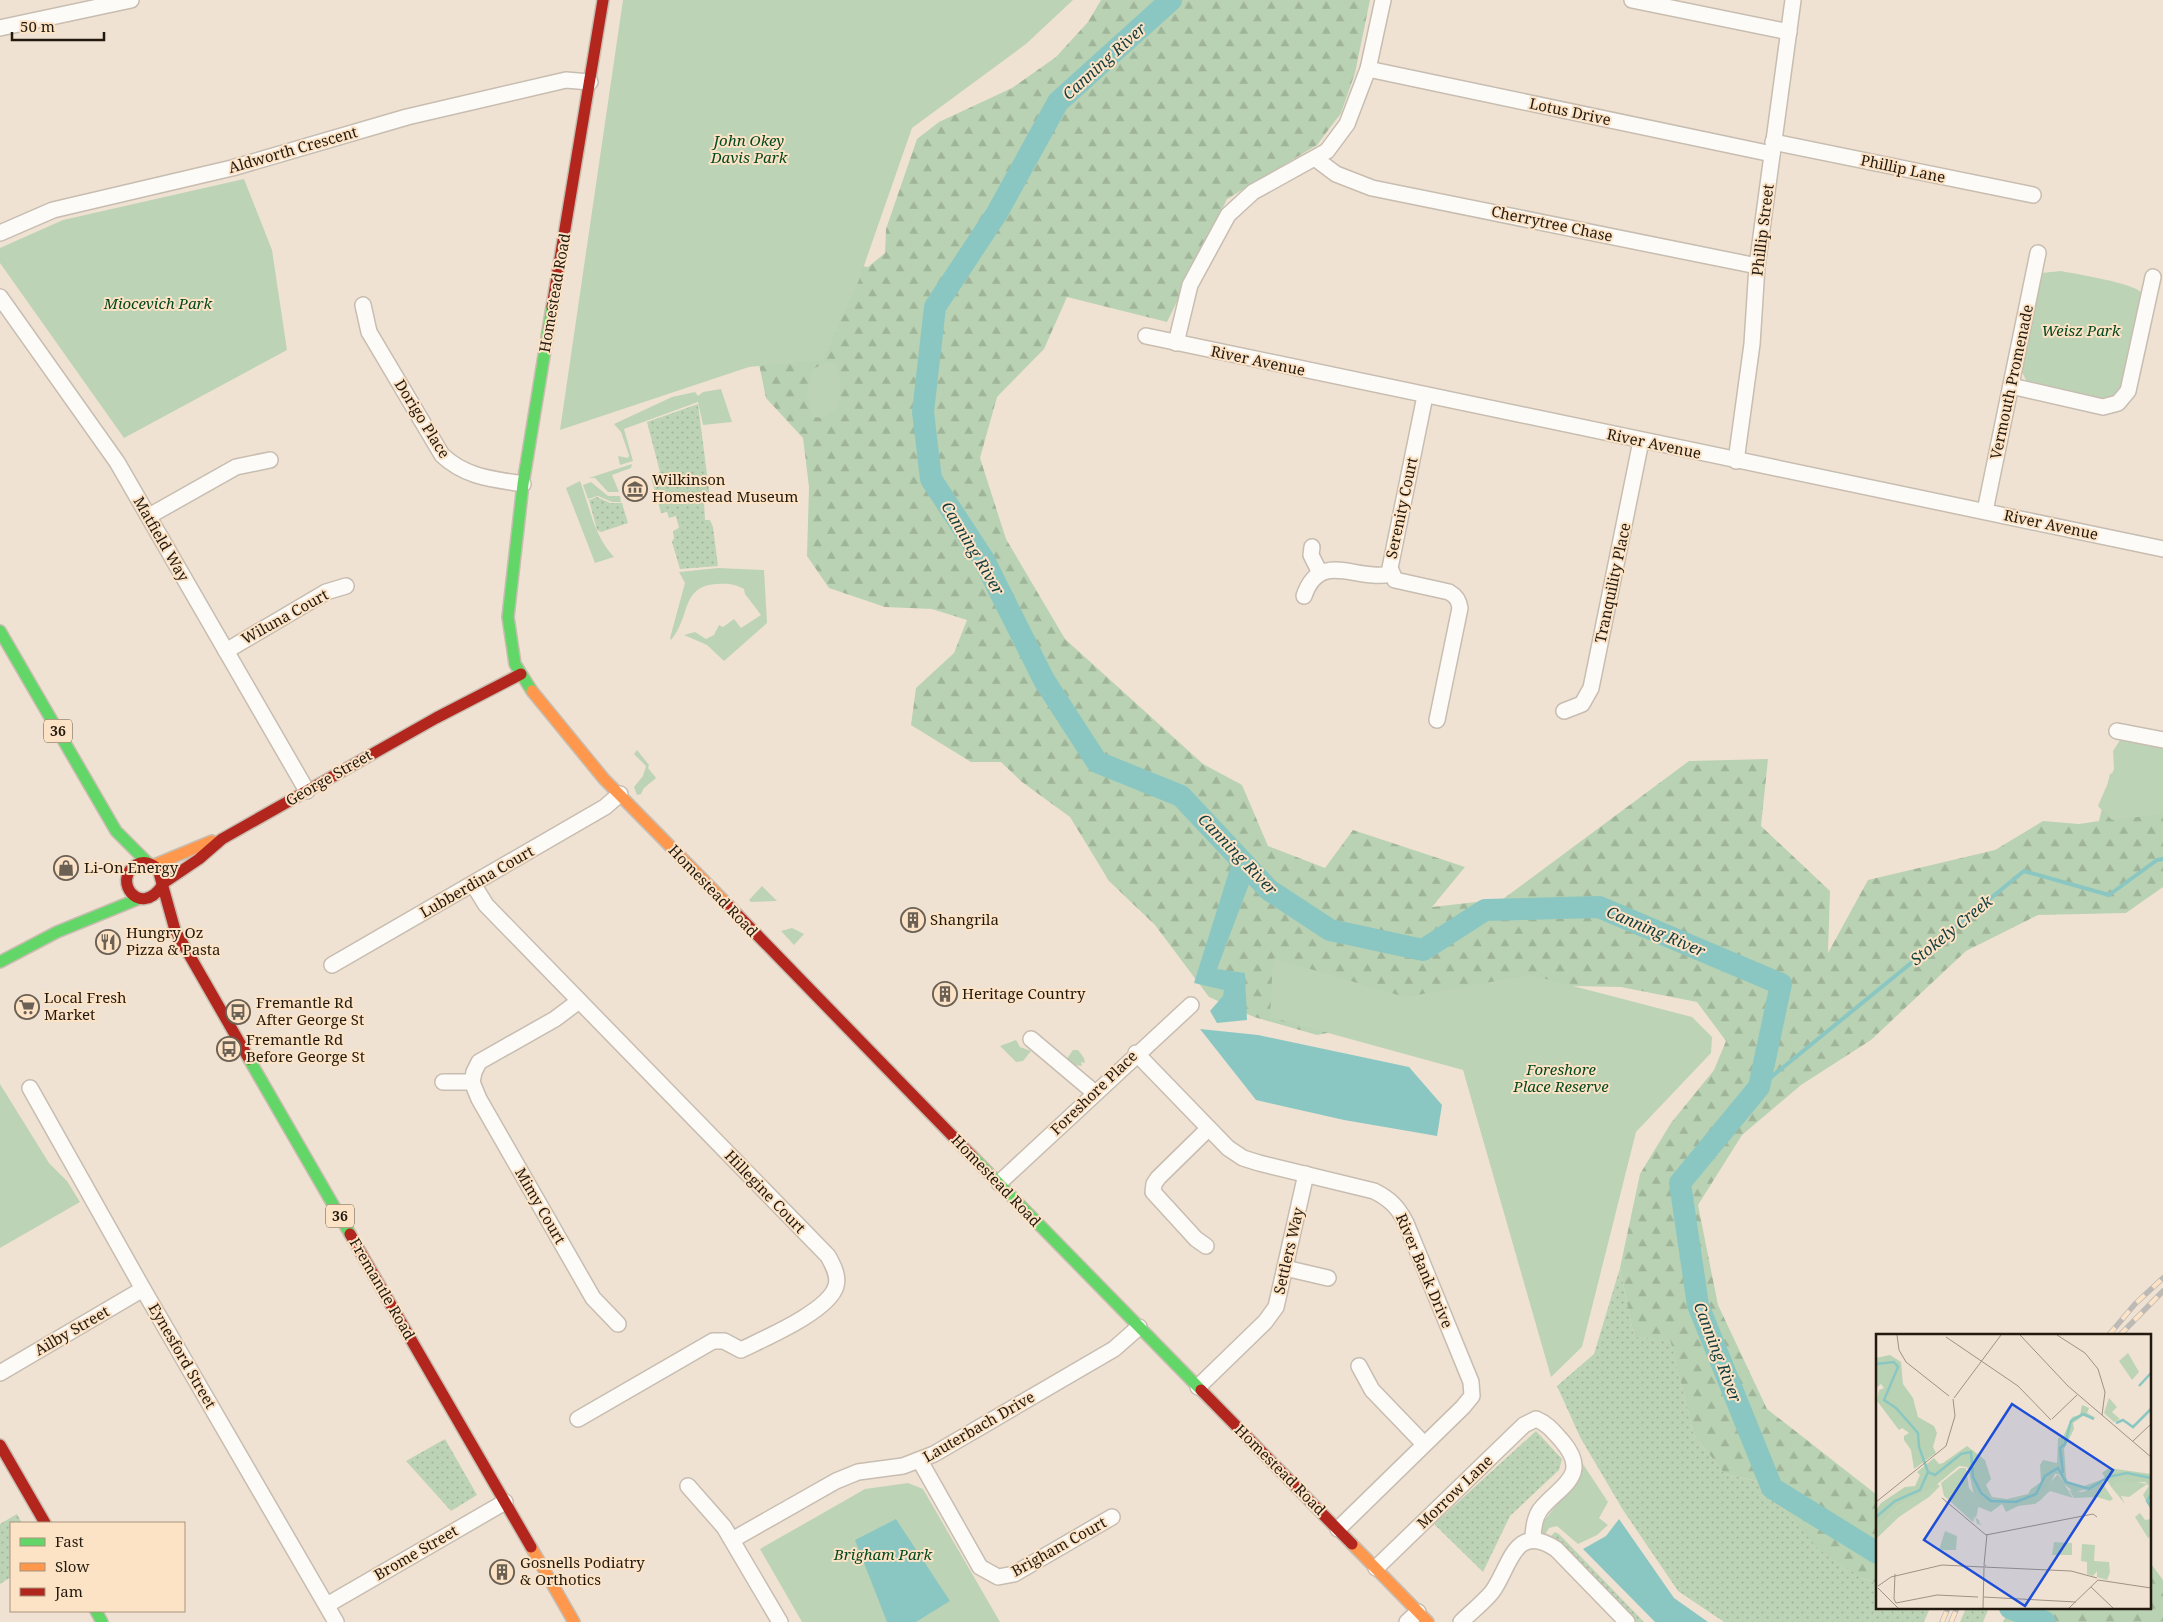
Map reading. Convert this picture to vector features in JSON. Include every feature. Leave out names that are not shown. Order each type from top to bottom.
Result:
[{"type":"street","points":[[0,28],[131,0]]},
{"type":"street","name":"Homestead Road","points":[[509,672],[510,586],[523,484],[603,0]]},
{"type":"street","points":[[1176,343],[1190,285],[1228,215],[1254,192],[1321,155],[1347,124],[1368,69],[1383,0]]},
{"type":"street","points":[[1632,0],[1789,32]]},
{"type":"street","name":"Phillip Street","points":[[1736,461],[1752,344],[1757,266],[1793,0]]},
{"type":"street","name":"Lotus Drive","points":[[1368,69],[1773,148]]},
{"type":"street","name":"Aldworth Crescent","points":[[0,233],[53,210],[232,168],[407,117],[566,80],[590,82]]},
{"type":"street","name":"Phillip Lane","points":[[1773,148],[2033,196]]},
{"type":"street","name":"Cherrytree Chase","points":[[1321,155],[1349,178],[1372,188],[1757,266]]},
{"type":"street","name":"Vermouth Promenade","points":[[1985,511],[2038,253]]},
{"type":"street","points":[[2011,386],[2103,408],[2118,403],[2128,391],[2153,277]]},
{"type":"street","name":"Matfield Way","points":[[0,297],[95,430],[149,516],[307,791]]},
{"type":"street","name":"Dorigo Place","points":[[363,305],[369,332],[442,455],[452,465],[473,475],[523,484]]},
{"type":"street","name":"River Avenue","points":[[1146,336],[1425,396],[2163,549]]},
{"type":"street","name":"Serenity Court","points":[[1425,396],[1390,568],[1395,580],[1401,583],[1449,592],[1455,595],[1459,601],[1460,608],[1437,720]]},
{"type":"street","name":"Tranquility Place","points":[[1564,710],[1582,704],[1591,688],[1642,441]]},
{"type":"street","points":[[149,516],[236,467],[270,460]]},
{"type":"street","points":[[1312,547],[1312,555],[1320,573]]},
{"type":"street","points":[[1304,596],[1307,586],[1320,573],[1333,569],[1373,577],[1391,574]]},
{"type":"street","name":"Wiluna Court","points":[[226,651],[326,592],[346,586]]},
{"type":"street","name":"Homestead Road","points":[[510,586],[499,615],[499,640],[509,672],[546,722],[567,736],[620,794],[1376,1568],[1418,1618]]},
{"type":"street","name":"36","points":[[0,631],[116,831],[150,864]]},
{"type":"street","name":"George Street","points":[[162,885],[199,859],[222,839],[436,718],[509,672]]},
{"type":"street","points":[[2117,731],[2163,740]]},
{"type":"street","name":"Lubberdina Court","points":[[332,966],[604,807],[620,794]]},
{"type":"street","name":"36","points":[[116,831],[124,873]]},
{"type":"street","name":"George Street","points":[[150,864],[196,846],[222,839]]},
{"type":"street","points":[[0,962],[57,932],[147,905],[162,885],[161,875],[150,864],[135,865],[124,873],[129,892],[147,905]]},
{"type":"street","name":"Hillegine Court","points":[[473,884],[486,905],[828,1256],[835,1268],[837,1283],[832,1296],[823,1305],[742,1350],[724,1341],[712,1341],[578,1419]]},
{"type":"street","name":"Fremantle Road","points":[[162,885],[175,930],[574,1622]]},
{"type":"street","points":[[57,932],[71,920],[104,900]]},
{"type":"street","name":"Fremantle Road","points":[[147,905],[175,930]]},
{"type":"street","points":[[443,1082],[472,1082],[479,1062],[555,1019],[579,1001]]},
{"type":"street","name":"Foreshore Place","points":[[999,1183],[1136,1053],[1190,1005]]},
{"type":"street","points":[[1031,1038],[1095,1093]]},
{"type":"street","name":"River Bank Drive","points":[[1136,1053],[1208,1129],[1228,1148],[1243,1158],[1374,1190],[1387,1197],[1398,1208],[1406,1223],[1471,1382],[1472,1396],[1464,1407],[1338,1529]]},
{"type":"street","name":"Mimy Court","points":[[472,1082],[482,1104],[593,1298],[618,1324]]},
{"type":"street","name":"Eynesford Street","points":[[30,1088],[143,1289],[336,1622]]},
{"type":"street","points":[[1206,1246],[1196,1239],[1153,1192],[1154,1184],[1158,1178],[1208,1129]]},
{"type":"street","name":"Settlers Way","points":[[1198,1387],[1271,1315],[1279,1298],[1306,1174]]},
{"type":"street","points":[[1285,1268],[1328,1278]]},
{"type":"street","name":"Ailby Street","points":[[0,1373],[143,1289]]},
{"type":"street","name":"Lauterbach Drive","points":[[732,1540],[836,1481],[858,1472],[903,1466],[920,1461],[1114,1349],[1139,1327]]},
{"type":"street","points":[[1359,1366],[1372,1390],[1424,1444]]},
{"type":"street","name":"Morrow Lane","points":[[1376,1568],[1524,1425],[1536,1419],[1548,1424],[1569,1449],[1574,1466],[1568,1483],[1540,1511],[1535,1520],[1533,1540]]},
{"type":"street","points":[[0,1445],[44,1522]]},
{"type":"street","name":"Brigham Court","points":[[920,1461],[980,1567],[998,1577],[1014,1574],[1112,1517]]},
{"type":"street","points":[[688,1486],[724,1527],[780,1622]]},
{"type":"street","name":"Brome Street","points":[[327,1605],[505,1502]]},
{"type":"street","points":[[1461,1622],[1492,1592],[1512,1553],[1521,1544],[1533,1540],[1546,1542],[1556,1549],[1627,1622]]},
{"type":"green space","name":"John Okey Davis Park","points":[[623,0],[1073,0],[1026,44],[912,128],[859,280],[823,360],[749,367],[560,430]]},
{"type":"green space","points":[[1101,0],[1370,0],[1355,73],[1341,113],[1317,145],[1227,199],[1167,322],[1067,297],[1044,349],[997,397],[980,458],[1006,539],[1065,639],[1203,764],[1242,785],[1268,846],[1325,868],[1353,830],[1465,867],[1432,907],[1503,899],[1689,761],[1768,759],[1761,826],[1830,891],[1828,953],[1868,880],[1995,850],[2043,821],[2079,824],[2099,821],[2110,774],[2122,770],[2163,799],[2163,887],[2126,913],[2038,915],[1966,951],[1871,1040],[1801,1085],[1742,1135],[1698,1205],[1718,1305],[1767,1409],[1876,1494],[1876,1583],[1862,1578],[1819,1550],[1786,1510],[1758,1481],[1725,1474],[1694,1435],[1670,1339],[1634,1337],[1620,1268],[1640,1174],[1671,1123],[1714,1070],[1726,1041],[1697,1002],[1621,987],[1525,985],[1401,1019],[1317,1035],[1254,1017],[1209,997],[1155,925],[1109,881],[1070,817],[1022,782],[1001,762],[971,762],[911,725],[916,688],[954,653],[967,620],[932,609],[885,607],[829,588],[807,556],[809,487],[803,438],[766,398],[754,340],[842,263],[868,267],[885,253],[886,229],[917,139],[939,122],[1012,88],[1056,57],[1088,22]]},
{"type":"green space","name":"Miocevich Park","points":[[244,179],[272,250],[287,350],[124,438],[0,263],[0,248],[63,220]]},
{"type":"green space","name":"Weisz Park","points":[[2061,271],[2117,282],[2137,289],[2142,293],[2124,382],[2117,395],[2107,400],[2027,382],[2021,370],[2041,273]]},
{"type":"green space","points":[[825,363],[836,363],[838,369],[840,395],[838,407],[825,418],[812,417],[806,394],[813,369]]},
{"type":"green space","points":[[721,389],[732,422],[703,425],[698,402],[624,429],[633,461],[620,465],[618,456],[628,458],[629,455],[621,432],[614,424],[672,397],[695,392],[698,396],[703,392]]},
{"type":"green space","points":[[698,404],[710,498],[704,501],[705,520],[710,520],[713,527],[718,566],[680,569],[672,542],[674,538],[673,531],[679,528],[676,516],[669,518],[667,512],[661,513],[651,477],[660,472],[647,422]]},
{"type":"green space","points":[[632,464],[631,468],[612,475],[619,492],[608,492],[595,478],[589,478]]},
{"type":"green space","points":[[580,481],[597,531],[614,557],[595,563],[566,488]]},
{"type":"green space","points":[[591,482],[608,496],[620,496],[621,502],[612,502],[598,496],[588,499],[583,485]]},
{"type":"green space","points":[[597,497],[610,503],[622,503],[628,523],[601,532],[597,530],[589,500]]},
{"type":"green space","points":[[718,568],[764,570],[767,623],[724,661],[707,645],[684,635],[695,632],[706,639],[714,635],[719,625],[723,627],[734,619],[741,628],[761,615],[741,587],[731,584],[717,584],[705,586],[697,590],[691,597],[677,631],[671,640],[670,638],[685,583],[679,572]]},
{"type":"green space","points":[[2122,737],[2163,746],[2163,814],[2112,820],[2098,806],[2114,769],[2113,751]]},
{"type":"green space","points":[[637,750],[649,765],[648,768],[656,778],[644,788],[641,794],[637,795],[634,787],[643,776],[646,766],[634,754]]},
{"type":"green space","points":[[762,886],[777,901],[751,902],[749,900]]},
{"type":"green space","points":[[792,928],[804,934],[794,945],[781,931]]},
{"type":"green space","name":"Foreshore Place Reserve","points":[[1273,958],[1405,997],[1531,975],[1692,1017],[1712,1037],[1711,1053],[1636,1132],[1582,1347],[1551,1377],[1463,1070],[1270,1017]]},
{"type":"green space","points":[[1016,1040],[1020,1047],[1031,1051],[1023,1061],[1016,1062],[1000,1046]]},
{"type":"green space","points":[[1073,1050],[1078,1050],[1084,1058],[1085,1063],[1081,1062],[1082,1066],[1075,1065],[1066,1060]]},
{"type":"green space","points":[[0,1084],[49,1163],[67,1181],[80,1202],[0,1248]]},
{"type":"green space","points":[[1620,1268],[1634,1337],[1670,1338],[1694,1435],[1725,1474],[1758,1481],[1786,1510],[1862,1578],[1876,1583],[1876,1610],[1929,1610],[1924,1622],[1724,1622],[1678,1591],[1623,1510],[1580,1437],[1557,1386],[1594,1354]]},
{"type":"green space","points":[[1536,1431],[1562,1459],[1559,1470],[1510,1516],[1483,1572],[1434,1524]]},
{"type":"green space","points":[[445,1439],[477,1495],[451,1511],[406,1461]]},
{"type":"green space","points":[[1579,1458],[1608,1502],[1599,1518],[1608,1525],[1597,1535],[1578,1544],[1557,1526],[1549,1528],[1544,1536],[1538,1528],[1577,1480]]},
{"type":"green space","name":"Brigham Park","points":[[908,1483],[923,1489],[1000,1622],[802,1622],[760,1549],[865,1489]]},
{"type":"green space","points":[[17,1514],[21,1522],[10,1522],[10,1578],[0,1584],[0,1524]]},
{"type":"green space","points":[[1555,1532],[1644,1622],[1632,1622],[1553,1541],[1554,1539],[1551,1536]]},
{"type":"green space","points":[[2150,1562],[2163,1580],[2163,1622],[2003,1622],[2009,1610],[2150,1610]]},
{"type":"green space","points":[[1965,1610],[1988,1610],[1983,1622],[1960,1622]]},
{"type":"water","points":[[1233,859],[1251,879],[1217,969],[1245,973],[1247,1020],[1217,1023],[1210,1011],[1223,996],[1224,990],[1194,983]]},
{"type":"water","points":[[1200,1029],[1258,1035],[1409,1067],[1442,1105],[1437,1136],[1344,1120],[1256,1100]]},
{"type":"water","points":[[896,1519],[950,1601],[916,1622],[887,1622],[855,1540]]},
{"type":"water","points":[[1619,1519],[1674,1598],[1708,1622],[1655,1622],[1583,1549],[1606,1536]]},
{"type":"waterway","name":"Canning River","points":[[1171,0],[1058,102],[997,213],[935,307],[923,412],[931,479],[984,560],[1044,680],[1097,762],[1181,796],[1269,890],[1330,930],[1423,950],[1485,910],[1599,907],[1781,984],[1759,1087],[1680,1183],[1698,1305],[1772,1488],[1876,1552]]},
{"type":"waterway","name":"Stokely Creek","points":[[1759,1087],[2024,871],[2109,895],[2157,860],[2163,859]]},
{"type":"waterway","name":"Canning River","points":[[2015,1610],[2045,1622]]},
{"type":"railway","points":[[2110,1334],[2135,1304],[2163,1278]]},
{"type":"railway","points":[[2121,1334],[2163,1291]]},
{"type":"railway","points":[[1942,1622],[1947,1610]]},
{"type":"railway","points":[[1951,1622],[1956,1610]]},
{"type":"traffic: fast","points":[[532,691],[515,664],[508,617],[523,484],[552,307]]},
{"type":"traffic: fast","points":[[0,631],[116,831],[148,863]]},
{"type":"traffic: fast","points":[[0,962],[57,932],[138,899]]},
{"type":"traffic: fast","points":[[249,1059],[350,1234]]},
{"type":"traffic: fast","points":[[972,1156],[1201,1390]]},
{"type":"traffic: fast","points":[[97,1612],[102,1622]]},
{"type":"traffic: slow","points":[[532,691],[604,779],[729,906]]},
{"type":"traffic: slow","points":[[154,865],[212,841]]},
{"type":"traffic: slow","points":[[1352,1544],[1428,1622]]},
{"type":"traffic: slow","points":[[531,1547],[574,1622]]},
{"type":"traffic: jam","points":[[552,307],[603,0]]},
{"type":"traffic: jam","points":[[162,884],[199,859],[222,839],[436,718],[521,674]]},
{"type":"traffic: jam","points":[[162,886],[153,895],[145,899],[137,898],[131,893],[128,886],[129,871],[142,863],[148,863],[158,869],[175,930],[249,1059]]},
{"type":"traffic: jam","points":[[729,906],[972,1156]]},
{"type":"traffic: jam","points":[[350,1234],[531,1547]]},
{"type":"traffic: jam","points":[[1201,1390],[1352,1544]]},
{"type":"traffic: jam","points":[[0,1445],[44,1522]]},
{"type":"place","name":"Wilkinson Homestead Museum","points":[[635,489]]},
{"type":"place","name":"Li-On Energy","points":[[66,868]]},
{"type":"place","name":"Shangrila","points":[[913,920]]},
{"type":"place","name":"Hungry Oz Pizza & Pasta","points":[[108,942]]},
{"type":"place","name":"Heritage Country","points":[[945,994]]},
{"type":"place","name":"Local Fresh Market","points":[[27,1007]]},
{"type":"place","name":"Fremantle Rd After George St","points":[[238,1012]]},
{"type":"place","name":"Fremantle Rd Before George St","points":[[229,1049]]},
{"type":"place","name":"Gosnells Podiatry & Orthotics","points":[[502,1572]]}]
